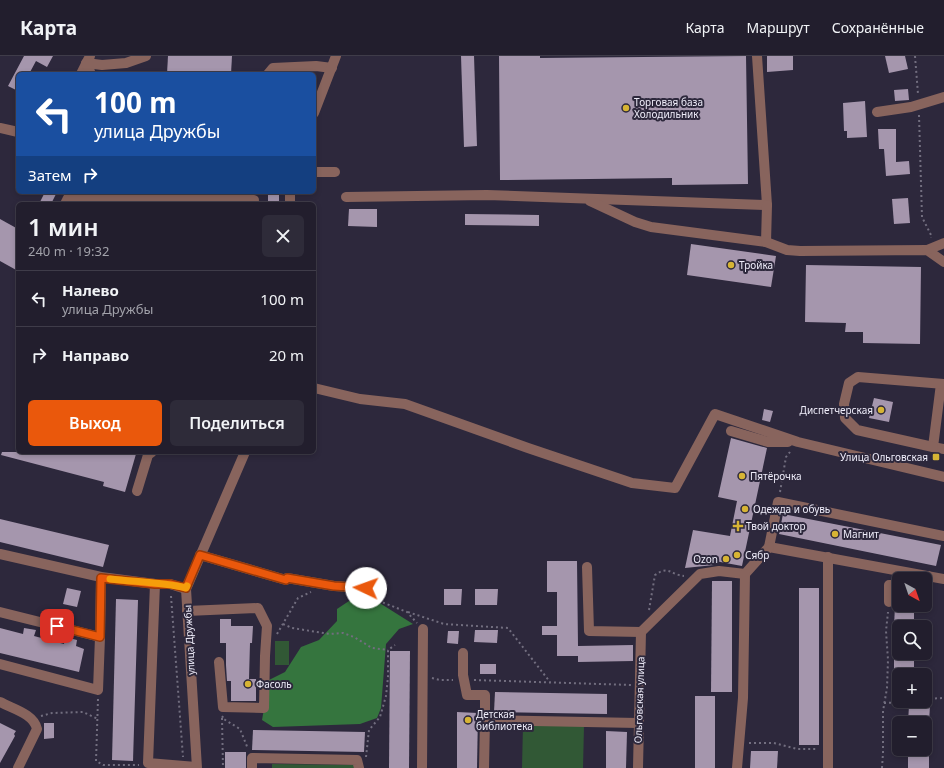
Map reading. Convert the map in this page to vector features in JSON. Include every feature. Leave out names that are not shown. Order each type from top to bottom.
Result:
[{"type":"street","points":[[88,60],[102,65],[126,64],[146,56]]},
{"type":"street","points":[[316,108],[336,56]]},
{"type":"street","points":[[757,56],[767,205],[766,242]]},
{"type":"street","points":[[82,72],[88,60]]},
{"type":"street","points":[[88,60],[91,72]]},
{"type":"street","points":[[270,72],[273,68],[316,66],[332,68]]},
{"type":"street","points":[[877,112],[918,105],[944,97]]},
{"type":"street","points":[[0,128],[16,132]]},
{"type":"street","points":[[316,172],[335,172]]},
{"type":"street","points":[[346,197],[487,195],[767,205]]},
{"type":"street","points":[[66,202],[68,198],[254,200],[254,202]]},
{"type":"street","points":[[585,198],[635,222],[651,227],[766,242],[788,250],[929,249],[944,243]]},
{"type":"street","points":[[929,249],[944,262]]},
{"type":"street","points":[[933,447],[942,384],[858,377],[849,383],[844,404],[845,418],[857,430],[878,436],[933,447],[944,449]]},
{"type":"street","points":[[316,388],[360,399],[405,404],[632,483],[675,488],[715,414],[798,442],[944,477]]},
{"type":"street","points":[[731,431],[768,442],[798,442]]},
{"type":"street","points":[[137,491],[149,454]]},
{"type":"street","name":"улица Дружбы","points":[[196,767],[186,588],[244,454]]},
{"type":"street","points":[[737,768],[743,698],[745,574],[769,547],[778,502],[944,536]]},
{"type":"street","points":[[769,547],[828,557],[892,573]]},
{"type":"street","points":[[0,554],[101,578],[155,584],[170,584],[186,588]]},
{"type":"street","points":[[200,555],[286,580],[287,578],[365,591]]},
{"type":"street","points":[[828,557],[828,768]]},
{"type":"street","points":[[587,567],[589,631],[644,630],[700,574],[718,571],[745,574]]},
{"type":"street","points":[[0,664],[98,690],[101,578]]},
{"type":"street","points":[[932,580],[944,579]]},
{"type":"street","points":[[155,584],[148,763],[196,767]]},
{"type":"street","points":[[889,602],[890,585],[892,585]]},
{"type":"street","points":[[187,611],[258,608],[267,626],[264,656],[264,708],[223,707],[219,662]]},
{"type":"street","points":[[0,612],[100,637]]},
{"type":"street","points":[[422,768],[424,676],[423,629]]},
{"type":"street","name":"Ольговская улица","points":[[638,768],[638,723],[644,630]]},
{"type":"street","points":[[463,654],[464,680],[467,695],[485,695],[484,768]]},
{"type":"street","points":[[0,702],[32,718],[36,724],[37,729],[18,768]]},
{"type":"street","points":[[485,720],[638,723]]},
{"type":"street","points":[[252,763],[358,764]]},
{"type":"path","points":[[916,56],[922,217],[931,235],[929,249]]},
{"type":"path","points":[[778,502],[786,457],[798,442]]},
{"type":"path","points":[[644,630],[655,575],[661,570],[668,570],[679,576],[700,574]]},
{"type":"path","points":[[170,584],[183,766]]},
{"type":"path","points":[[276,637],[298,598],[314,591]]},
{"type":"path","points":[[365,591],[407,612],[444,624],[508,628],[550,682]]},
{"type":"path","points":[[882,768],[883,711],[888,660],[886,631],[889,602]]},
{"type":"path","points":[[407,612],[423,629]]},
{"type":"path","points":[[283,624],[292,628],[330,634],[344,633],[372,648],[388,650],[395,645]]},
{"type":"path","points":[[358,764],[367,756],[369,730],[380,717],[386,696],[388,650]]},
{"type":"path","points":[[424,676],[440,680],[640,685]]},
{"type":"path","points":[[98,690],[96,761],[104,765],[136,765],[148,763]]},
{"type":"path","points":[[932,699],[944,698]]},
{"type":"path","points":[[884,703],[892,703]]},
{"type":"path","points":[[223,707],[223,768]]},
{"type":"path","points":[[32,718],[52,713],[83,712],[98,719]]},
{"type":"path","points":[[222,718],[240,729],[252,763]]},
{"type":"path","points":[[738,745],[746,743],[774,743],[797,749],[829,750]]},
{"type":"green space","points":[[349,601],[378,602],[413,624],[399,629],[386,644],[381,708],[377,718],[360,724],[273,727],[262,720],[269,680],[285,672],[301,647],[319,640],[337,621],[337,609]]},
{"type":"green space","points":[[275,641],[289,641],[289,665],[275,665]]},
{"type":"green space","points":[[523,725],[584,726],[583,768],[522,768]]},
{"type":"green space","points":[[272,764],[354,765],[355,768],[272,768]]},
{"type":"building","points":[[24,56],[53,56],[47,67],[36,61],[30,72],[16,72],[16,90],[8,86]]},
{"type":"building","points":[[168,56],[232,56],[231,72],[167,72]]},
{"type":"building","points":[[461,56],[474,56],[477,146],[464,147]]},
{"type":"building","points":[[499,56],[540,56],[540,58],[746,56],[748,184],[672,185],[672,178],[500,180]]},
{"type":"building","points":[[767,56],[793,56],[793,70],[767,72]]},
{"type":"building","points":[[885,56],[905,56],[908,69],[889,73]]},
{"type":"building","points":[[908,89],[909,100],[895,101],[894,90]]},
{"type":"building","points":[[865,101],[867,137],[847,138],[847,131],[844,131],[843,103]]},
{"type":"building","points":[[878,129],[896,129],[896,162],[909,161],[910,174],[886,176],[884,149],[879,149]]},
{"type":"building","points":[[44,194],[56,194],[52,202],[40,202]]},
{"type":"building","points":[[268,194],[279,194],[279,202],[268,202]]},
{"type":"building","points":[[908,198],[910,223],[894,224],[892,199]]},
{"type":"building","points":[[349,209],[377,209],[377,227],[348,226]]},
{"type":"building","points":[[465,214],[539,215],[539,226],[465,225]]},
{"type":"building","points":[[0,219],[16,228],[16,270],[0,261]]},
{"type":"building","name":"Тройка","points":[[691,244],[776,256],[771,287],[687,275]]},
{"type":"building","points":[[806,265],[921,267],[920,344],[863,343],[863,332],[845,332],[846,323],[805,322]]},
{"type":"building","name":"Диспетчерская","points":[[874,398],[893,402],[889,422],[869,418]]},
{"type":"building","points":[[764,409],[773,411],[770,422],[762,420]]},
{"type":"building","points":[[731,438],[767,448],[742,566],[715,561],[714,565],[685,568],[693,530],[730,536],[737,501],[718,497]]},
{"type":"building","points":[[2,452],[16,452],[16,454],[136,454],[125,492],[103,486],[104,482],[1,455]]},
{"type":"building","points":[[783,514],[941,545],[936,566],[779,534]]},
{"type":"building","points":[[0,519],[109,545],[103,567],[0,542]]},
{"type":"building","points":[[547,561],[577,561],[578,646],[633,645],[633,661],[578,662],[578,656],[557,656],[557,635],[542,635],[542,626],[557,626],[557,592],[547,592]]},
{"type":"building","points":[[712,581],[732,581],[732,692],[711,692]]},
{"type":"building","points":[[67,588],[81,591],[77,607],[63,604]]},
{"type":"building","points":[[799,588],[819,588],[819,745],[799,745]]},
{"type":"building","points":[[444,589],[462,589],[461,605],[444,605]]},
{"type":"building","points":[[475,589],[498,589],[497,605],[475,605]]},
{"type":"building","points":[[116,599],[138,600],[133,761],[112,760]]},
{"type":"building","points":[[895,612],[914,612],[914,620],[894,620]]},
{"type":"building","points":[[220,619],[231,619],[231,626],[253,626],[252,643],[250,643],[249,679],[256,679],[256,701],[231,701],[231,681],[227,681],[226,643],[220,643]]},
{"type":"building","points":[[0,628],[23,634],[24,628],[36,630],[34,636],[64,644],[65,637],[77,640],[76,646],[84,649],[79,672],[0,653]]},
{"type":"building","points":[[475,630],[498,630],[497,643],[474,642]]},
{"type":"building","points":[[448,631],[459,631],[458,644],[447,643]]},
{"type":"building","points":[[390,651],[410,651],[409,768],[389,768]]},
{"type":"building","points":[[894,660],[914,660],[914,668],[894,668]]},
{"type":"building","points":[[480,664],[496,664],[496,674],[480,674]]},
{"type":"building","points":[[495,692],[607,694],[607,714],[494,712]]},
{"type":"building","points":[[695,696],[715,696],[715,768],[695,768]]},
{"type":"building","points":[[909,708],[930,708],[929,716],[908,716]]},
{"type":"building","points":[[457,712],[478,713],[477,768],[457,768]]},
{"type":"building","points":[[0,723],[16,731],[14,734],[15,736],[0,763]]},
{"type":"building","points":[[44,723],[54,723],[54,738],[44,739]]},
{"type":"building","points":[[253,730],[365,732],[364,752],[252,750]]},
{"type":"building","points":[[606,731],[627,732],[626,768],[606,768]]},
{"type":"building","points":[[751,751],[778,751],[777,768],[750,768]]},
{"type":"building","points":[[225,752],[246,752],[246,768],[225,768]]},
{"type":"building","points":[[908,756],[929,756],[929,768],[908,768]]},
{"type":"slow traffic","points":[[110,579],[155,584],[170,584],[186,588],[187,586]]},
{"type":"place","name":"Торговая база Холодильник","points":[[626,108]]},
{"type":"place","name":"Тройка","points":[[731,265]]},
{"type":"place","name":"Диспетчерская","points":[[881,410]]},
{"type":"place","name":"Улица Ольговская","points":[[936,457]]},
{"type":"place","name":"Пятёрочка","points":[[742,476]]},
{"type":"place","name":"Одежда и обувь","points":[[745,509]]},
{"type":"place","name":"Твой доктор","points":[[738,526]]},
{"type":"place","name":"Магнит","points":[[835,534]]},
{"type":"place","name":"Сябр","points":[[737,555]]},
{"type":"place","name":"Ozon","points":[[726,559]]},
{"type":"place","name":"Фасоль","points":[[248,684]]},
{"type":"place","name":"Детская библиотека","points":[[468,720]]},
{"type":"route","points":[[57,626],[100,637],[101,578],[155,584],[170,584],[186,588],[200,555],[286,580],[287,578],[334,586],[366,588]]}]
